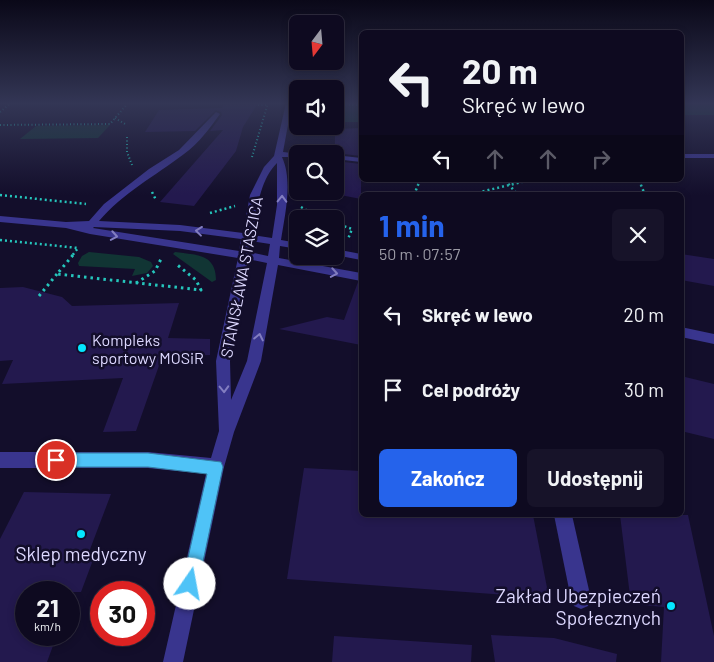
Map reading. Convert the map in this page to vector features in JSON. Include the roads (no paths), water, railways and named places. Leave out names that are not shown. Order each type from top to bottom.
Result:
[{"type":"street","points":[[89,227],[107,206],[152,171],[182,152],[200,134]]},
{"type":"street","name":"STANISŁAWA STASZICA","points":[[226,432],[223,361],[256,196],[268,167],[278,156],[283,134]]},
{"type":"street","points":[[278,156],[289,155]]},
{"type":"street","name":"STANISŁAWA STASZICA","points":[[174,662],[216,467],[226,432],[254,362],[277,242],[282,205],[282,165],[278,156]]},
{"type":"street","points":[[684,156],[714,156]]},
{"type":"street","points":[[344,158],[359,160]]},
{"type":"street","points":[[0,219],[89,227],[180,228],[289,244]]},
{"type":"street","points":[[89,227],[359,277]]},
{"type":"street","points":[[344,254],[359,258]]},
{"type":"street","points":[[684,333],[714,339]]},
{"type":"street","points":[[0,460],[148,460],[216,467]]},
{"type":"street","points":[[563,517],[581,599]]},
{"type":"place","name":"Kompleks sportowy MOSiR","points":[[82,348]]},
{"type":"place","name":"Sklep medyczny","points":[[81,534]]},
{"type":"place","name":"Zakład Ubezpieczeń Społecznych","points":[[671,606]]}]
